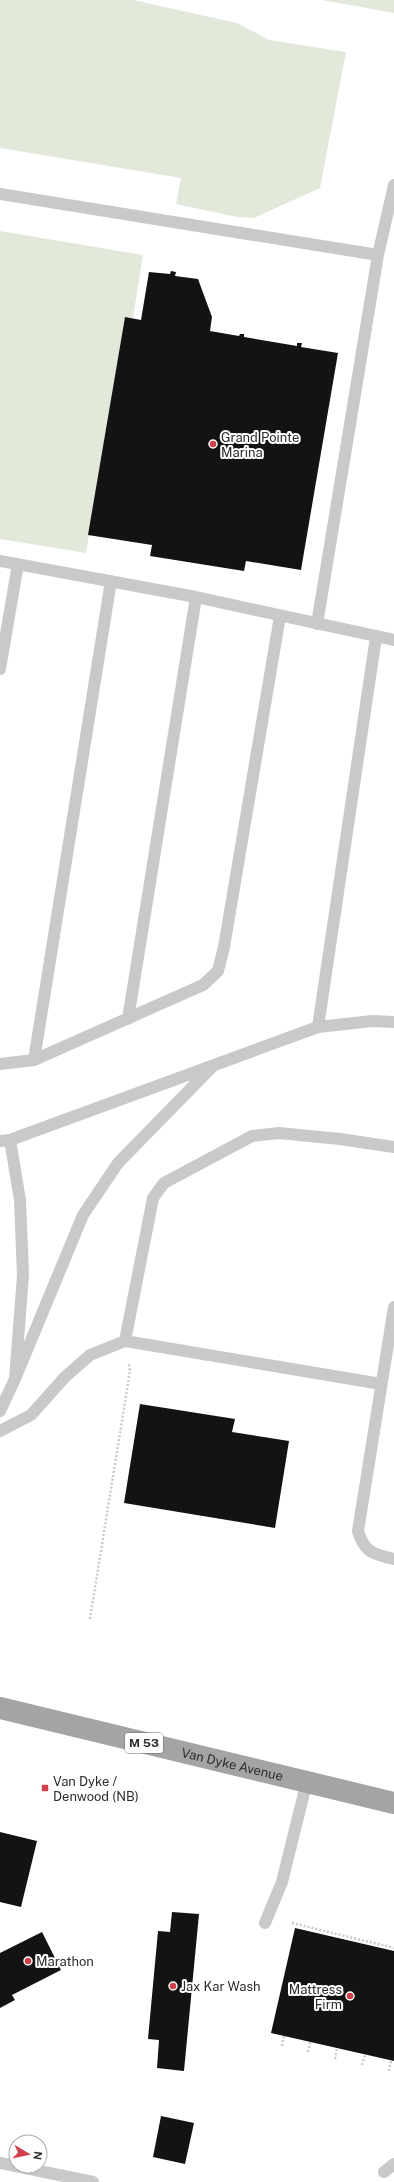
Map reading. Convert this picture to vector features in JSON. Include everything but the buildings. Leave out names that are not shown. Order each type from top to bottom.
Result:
[{"type":"main road","name":"Van Dyke Avenue","points":[[0,1708],[394,1802]]},
{"type":"lane","points":[[317,624],[378,255],[394,185]]},
{"type":"lane","points":[[0,194],[378,255]]},
{"type":"lane","points":[[0,561],[196,597],[394,640]]},
{"type":"lane","points":[[0,669],[18,564]]},
{"type":"lane","points":[[34,1060],[111,581]]},
{"type":"lane","points":[[128,1020],[196,597]]},
{"type":"lane","points":[[0,1064],[34,1060],[128,1020],[203,985],[218,971],[224,947],[280,616]]},
{"type":"lane","points":[[318,1027],[376,637]]},
{"type":"lane","points":[[15,1379],[23,1275],[20,1200],[5,1141],[215,1063],[318,1027],[372,1021],[394,1022]]},
{"type":"lane","points":[[0,1410],[15,1379],[83,1215],[118,1163],[215,1063]]},
{"type":"lane","points":[[125,1341],[153,1198],[164,1183],[252,1136],[279,1132],[394,1147]]},
{"type":"lane","points":[[394,1307],[358,1531],[362,1544],[375,1555],[394,1559]]},
{"type":"lane","points":[[0,1431],[31,1415],[66,1377],[90,1356],[125,1341],[382,1384]]},
{"type":"lane","points":[[265,1923],[282,1882],[307,1781]]},
{"type":"lane","points":[[0,2163],[93,2182]]},
{"type":"lane","points":[[384,2172],[394,2164]]},
{"type":"path","points":[[90,1619],[130,1370],[125,1341]]},
{"type":"path","points":[[292,1923],[309,1930],[388,1948],[394,1948]]},
{"type":"path","points":[[282,2046],[284,2036]]},
{"type":"path","points":[[308,2052],[310,2042]]},
{"type":"path","points":[[335,2059],[337,2048]]},
{"type":"path","points":[[362,2065],[365,2055]]},
{"type":"path","points":[[389,2071],[391,2061]]},
{"type":"shaded area","points":[[0,0],[133,0],[237,23],[269,40],[346,52],[320,188],[254,218],[237,217],[176,204],[181,178],[0,148]]},
{"type":"shaded area","points":[[322,0],[394,0],[394,13]]},
{"type":"shaded area","points":[[0,231],[143,255],[133,318],[125,317],[86,553],[0,539]]},
{"type":"place","name":"Grand Pointe Marina","points":[[213,444]]},
{"type":"place","name":"Van Dyke / Denwood (NB)","points":[[45,1788]]},
{"type":"place","name":"Marathon","points":[[28,1961]]},
{"type":"place","name":"Jax Kar Wash","points":[[173,1986]]},
{"type":"place","name":"Mattress Firm","points":[[350,1996]]}]
